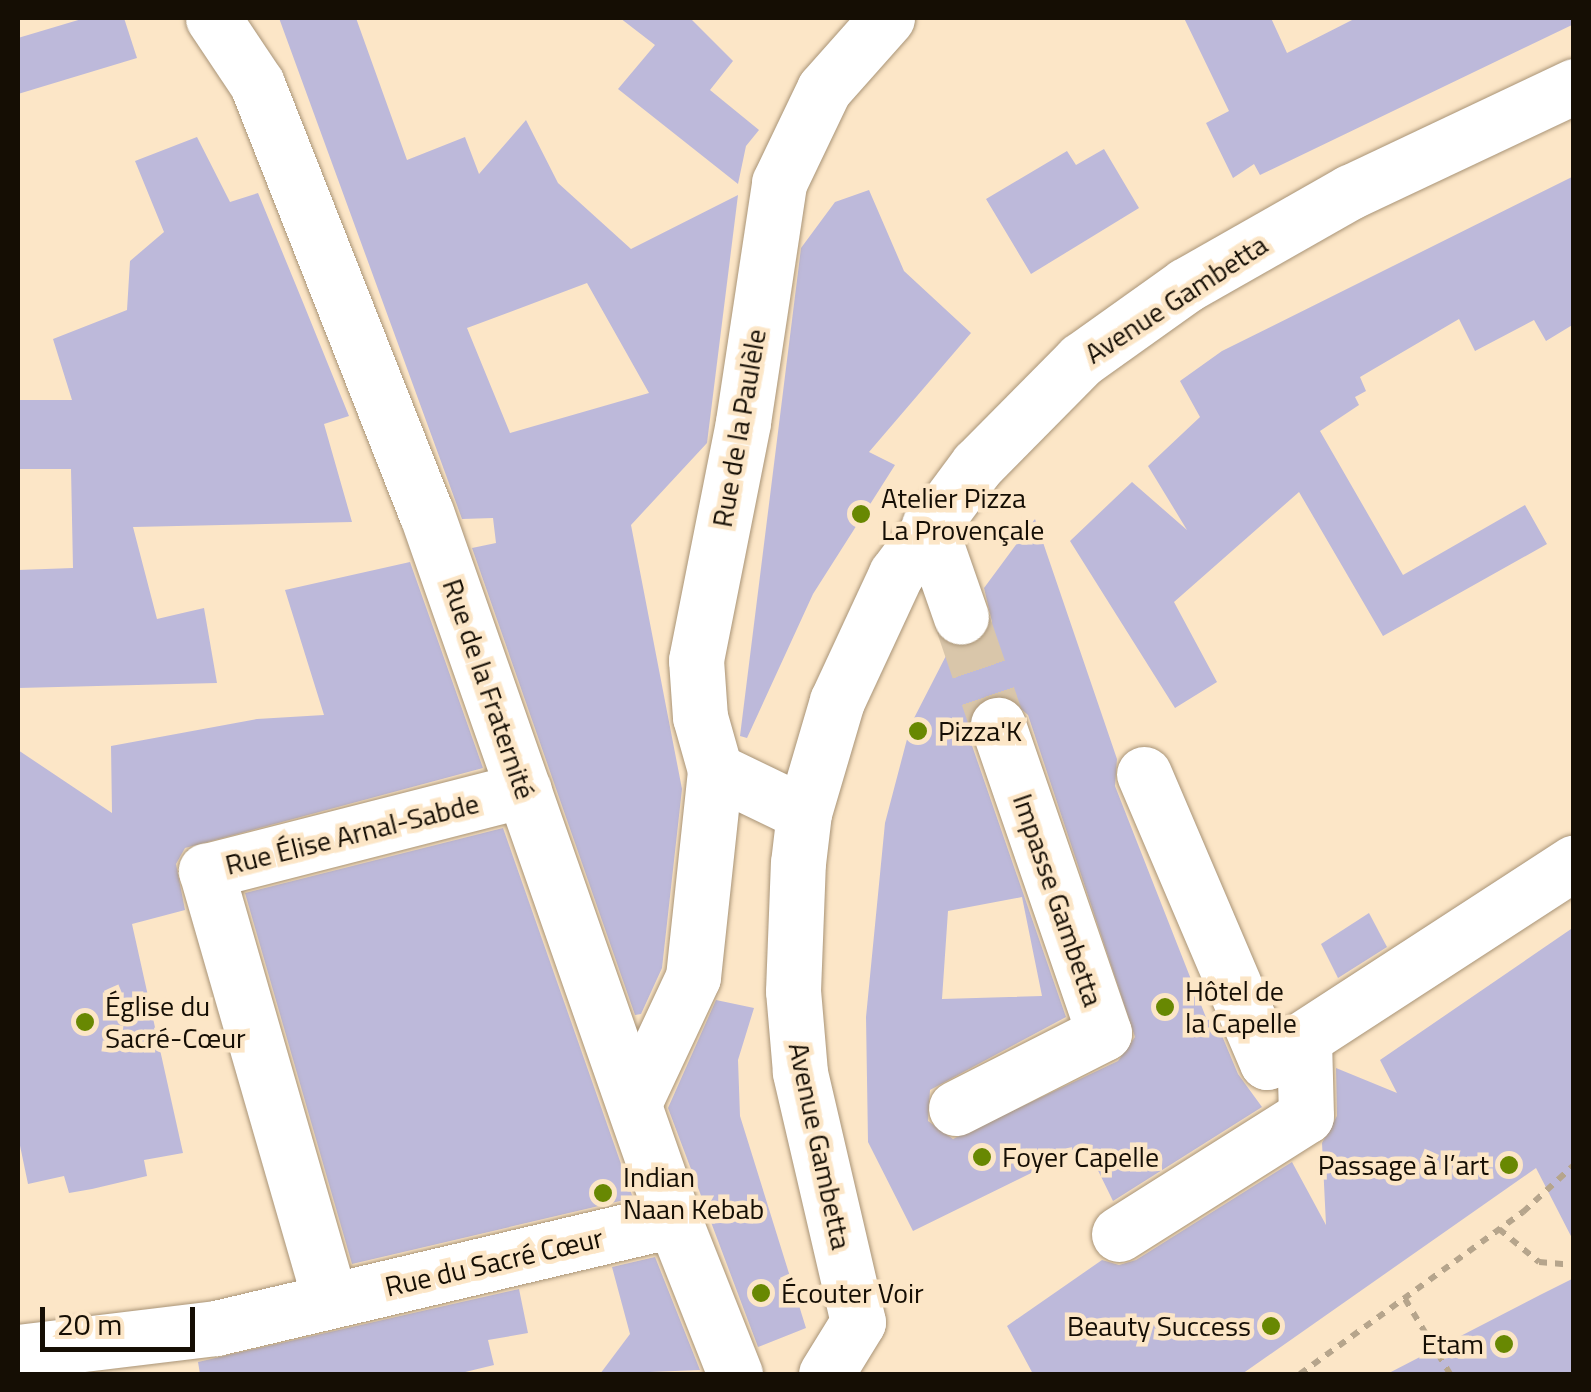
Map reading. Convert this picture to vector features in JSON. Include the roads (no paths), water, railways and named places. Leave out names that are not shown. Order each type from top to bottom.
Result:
[{"type":"street","name":"Rue de la Fraternité","points":[[213,18],[257,84],[426,512],[674,1220],[735,1374]]},
{"type":"street","name":"Rue de la Paulèle","points":[[715,770],[700,717],[696,660],[743,422],[779,183],[824,90],[887,18]]},
{"type":"street","name":"Avenue Gambetta","points":[[826,1374],[858,1322],[800,1072],[792,992],[804,813],[837,701],[896,574],[929,525],[1081,360],[1186,285],[1350,192],[1574,86]]},
{"type":"street","points":[[929,525],[961,617]]},
{"type":"street","name":"Impasse Gambetta","points":[[956,1108],[1104,1033],[998,725]]},
{"type":"street","points":[[634,1104],[694,977],[715,770],[804,813]]},
{"type":"street","points":[[1144,774],[1266,1062],[1304,1042],[1574,862]]},
{"type":"street","name":"Rue Élise Arnal-Sabde","points":[[330,1300],[206,871],[524,790]]},
{"type":"street","points":[[1119,1234],[1306,1116],[1304,1042]]},
{"type":"street","name":"Rue du Sacré Cœur","points":[[34,1352],[216,1328],[674,1220]]},
{"type":"tunnel","points":[[961,617],[998,725]]},
{"type":"place","name":"Atelier Pizza La Provençale","points":[[861,514]]},
{"type":"place","name":"Pizza'K","points":[[918,731]]},
{"type":"place","name":"Hôtel de la Capelle","points":[[1165,1007]]},
{"type":"place","name":"Église du Sacré-Cœur","points":[[85,1022]]},
{"type":"place","name":"Foyer Capelle","points":[[982,1157]]},
{"type":"place","name":"Passage à l’art","points":[[1509,1165]]},
{"type":"place","name":"Indian Naan Kebab","points":[[603,1193]]},
{"type":"place","name":"Écouter Voir","points":[[761,1293]]},
{"type":"place","name":"Beauty Success","points":[[1271,1326]]},
{"type":"place","name":"Etam","points":[[1504,1344]]}]
